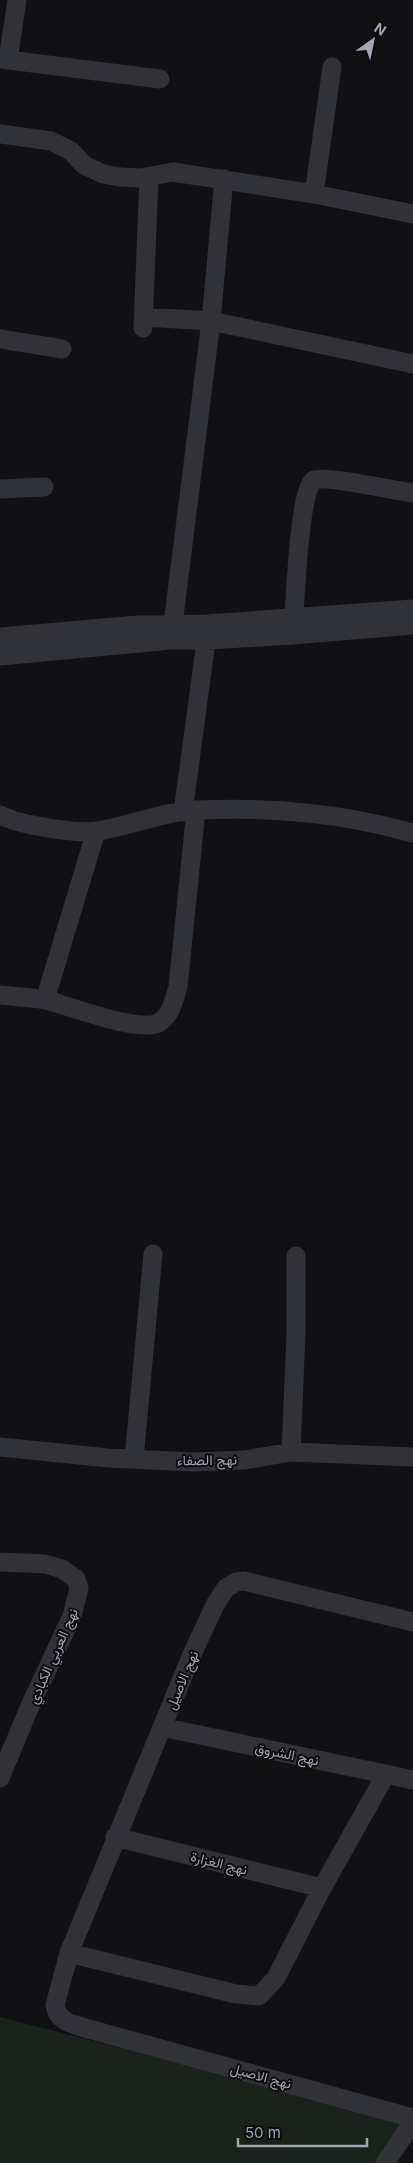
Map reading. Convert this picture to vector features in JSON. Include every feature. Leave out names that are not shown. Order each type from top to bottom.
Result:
[{"type":"street","points":[[16,0],[4,59],[160,79]]},
{"type":"street","points":[[314,194],[332,67]]},
{"type":"street","points":[[0,134],[51,141],[71,151],[84,165],[103,174],[120,178],[149,177],[173,172],[314,194],[413,214]]},
{"type":"street","points":[[149,177],[143,324],[211,321],[413,364]]},
{"type":"street","points":[[172,631],[211,321],[224,179]]},
{"type":"street","points":[[0,339],[62,349]]},
{"type":"street","points":[[293,627],[305,495],[310,484],[317,479],[339,481],[413,494]]},
{"type":"street","points":[[0,489],[44,487]]},
{"type":"street","points":[[293,627],[413,609]]},
{"type":"street","points":[[0,638],[61,631],[208,632],[293,627],[413,625]]},
{"type":"street","points":[[0,656],[172,631]]},
{"type":"street","points":[[0,995],[45,1000],[138,1026],[156,1024],[165,1019],[178,987],[189,811],[208,632]]},
{"type":"street","points":[[0,815],[36,826],[96,831],[189,811],[296,810],[348,817],[413,833]]},
{"type":"street","points":[[45,1000],[96,831]]},
{"type":"street","points":[[134,1459],[153,1254]]},
{"type":"street","points":[[291,1452],[296,1334],[296,1256]]},
{"type":"street","name":"نهج الصفاء","points":[[0,1447],[134,1459],[193,1462],[245,1460],[291,1452],[413,1457]]},
{"type":"street","name":"نهج العربي الكبادي","points":[[0,1562],[45,1564],[62,1569],[76,1579],[80,1588],[72,1616],[30,1706],[0,1778]]},
{"type":"street","name":"نهج الاصيل","points":[[413,1622],[244,1581],[226,1588],[215,1605],[115,1837],[69,1953],[55,2006],[56,2013],[60,2018],[85,2028],[413,2120]]},
{"type":"street","name":"نهج الشروق","points":[[162,1727],[413,1780]]},
{"type":"street","points":[[69,1953],[236,1994],[259,1996],[276,1978],[322,1888],[386,1774]]},
{"type":"street","name":"نهج الغزارة","points":[[115,1837],[322,1888]]},
{"type":"street","points":[[385,2163],[413,2120]]},
{"type":"shaded area","points":[[0,2017],[408,2122],[379,2163],[0,2163]]}]
